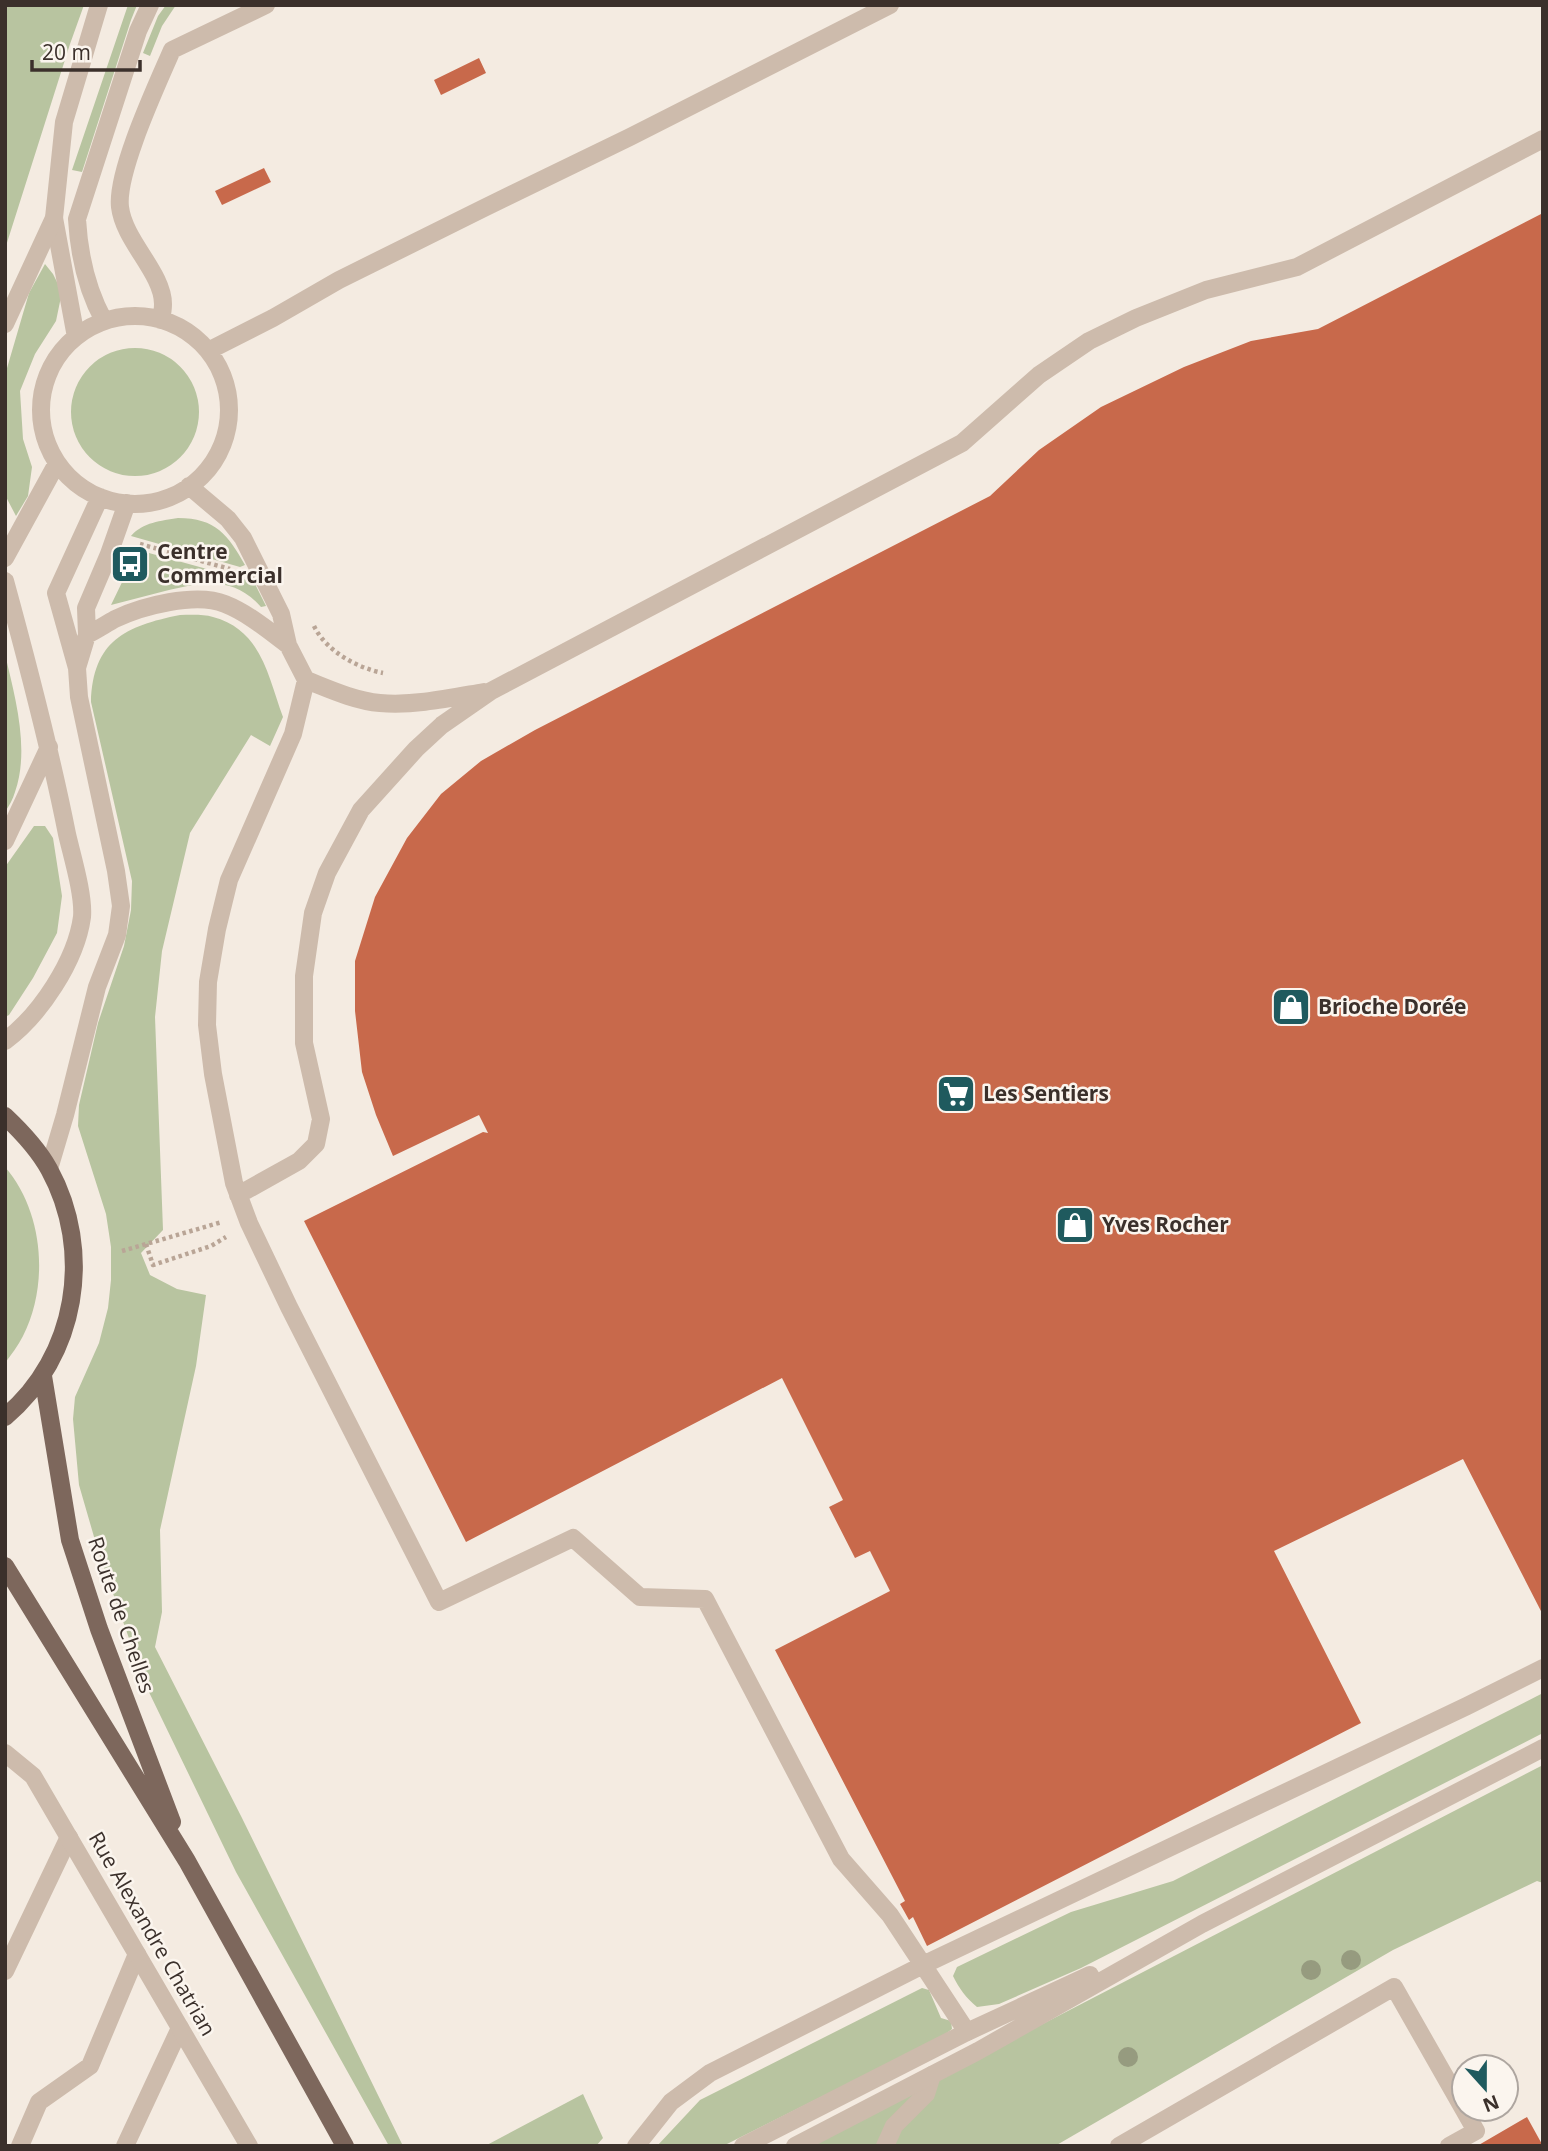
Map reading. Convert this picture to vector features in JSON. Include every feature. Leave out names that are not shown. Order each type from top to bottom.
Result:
[{"type":"main road","points":[[5,1116],[30,1141],[49,1169],[64,1202],[73,1237],[75,1273],[70,1309],[60,1345],[43,1376],[18,1407],[5,1418]]},
{"type":"main road","name":"Route de Chelles","points":[[43,1376],[70,1540],[99,1629],[187,1861]]},
{"type":"main road","name":"Route de Chelles","points":[[5,1566],[187,1861],[345,2146]]},
{"type":"street","points":[[76,337],[54,218],[64,122],[99,5]]},
{"type":"street","points":[[104,321],[94,304],[78,246],[78,219],[138,31],[150,5]]},
{"type":"street","points":[[161,320],[163,303],[159,285],[126,228],[120,206],[122,179],[172,50],[266,5]]},
{"type":"street","points":[[208,351],[340,280],[890,5]]},
{"type":"street","points":[[239,1195],[299,1161],[316,1144],[321,1119],[304,1043],[304,976],[313,914],[327,873],[361,810],[416,749],[442,725],[491,691],[962,443],[1039,374],[1089,341],[1136,318],[1206,290],[1297,267],[1543,139]]},
{"type":"street","points":[[5,324],[54,218]]},
{"type":"street","points":[[132,316],[161,320],[186,331],[208,351],[219,369],[227,390],[229,412],[226,433],[218,453],[205,472],[189,486],[159,500],[144,503],[127,503],[100,497],[76,483],[57,463],[50,451],[42,424],[42,396],[50,370],[57,357],[76,337],[104,321],[132,316]]},
{"type":"street","points":[[5,558],[57,463]]},
{"type":"street","points":[[189,486],[228,519],[243,538],[281,614],[288,645],[306,680],[293,734],[229,880],[208,982],[207,1025],[213,1074],[234,1183],[249,1223],[289,1307],[439,1602],[573,1538],[640,1597],[705,1599],[841,1859],[890,1915],[967,2032]]},
{"type":"street","points":[[49,1169],[97,987],[117,935],[121,906],[116,870],[79,697],[77,668],[56,593],[100,497]]},
{"type":"street","points":[[77,668],[88,635],[86,608],[127,503]]},
{"type":"street","points":[[5,581],[49,747],[78,881],[82,915],[65,967],[45,999],[16,1033],[5,1041]]},
{"type":"street","points":[[88,635],[117,618],[156,605],[210,600],[226,604],[288,645]]},
{"type":"street","points":[[306,680],[342,694],[379,703],[430,701],[491,691]]},
{"type":"street","points":[[5,841],[49,747]]},
{"type":"street","points":[[636,2146],[671,2102],[710,2073],[923,1965],[1543,1668]]},
{"type":"street","points":[[795,2146],[932,2075],[1202,1924],[1543,1748]]},
{"type":"street","name":"Rue Alexandre Chatrian","points":[[5,1753],[33,1776],[249,2146]]},
{"type":"street","points":[[5,1971],[69,1838]]},
{"type":"street","points":[[743,2146],[967,2032],[1202,1924]]},
{"type":"street","points":[[20,2146],[39,2102],[90,2066],[137,1954]]},
{"type":"street","points":[[1119,2146],[1394,1987],[1476,2131],[1449,2146]]},
{"type":"street","points":[[125,2146],[180,2028]]},
{"type":"street","points":[[885,2146],[894,2126],[926,2094],[932,2075]]},
{"type":"path","points":[[133,542],[240,572]]},
{"type":"path","points":[[312,622],[317,633],[347,658],[363,668],[392,674]]},
{"type":"path","points":[[122,1251],[220,1222]]},
{"type":"path","points":[[146,1244],[153,1265],[211,1247]]},
{"type":"green space","points":[[5,5],[84,5],[5,249]]},
{"type":"green space","points":[[128,5],[137,5],[82,172],[72,170]]},
{"type":"green space","points":[[166,5],[176,5],[162,26],[150,56],[143,53],[158,16]]},
{"type":"green space","points":[[45,264],[62,292],[56,321],[35,354],[20,391],[23,439],[32,467],[28,496],[16,516],[5,495],[5,375],[29,293]]},
{"type":"green space","points":[[135,348],[159,353],[180,367],[194,388],[199,412],[194,436],[180,457],[159,471],[135,476],[111,471],[90,457],[76,436],[71,412],[76,388],[90,367],[111,353]]},
{"type":"green space","points":[[178,518],[202,521],[219,530],[233,545],[245,565],[240,567],[131,536],[147,525]]},
{"type":"green space","points":[[149,553],[254,582],[266,606],[261,607],[239,590],[216,584],[179,588],[111,605],[126,574],[140,579]]},
{"type":"green space","points":[[180,615],[213,617],[243,632],[261,657],[283,717],[270,746],[251,735],[190,833],[162,951],[155,1017],[163,1230],[141,1253],[150,1275],[177,1289],[206,1295],[196,1366],[160,1530],[162,1612],[155,1647],[403,2146],[389,2146],[236,1872],[146,1686],[99,1554],[79,1485],[73,1419],[75,1397],[99,1343],[108,1308],[111,1247],[106,1214],[78,1126],[79,1105],[98,1023],[124,946],[131,910],[132,881],[91,702],[93,681],[98,664],[116,640],[143,625]]},
{"type":"green space","points":[[5,654],[19,723],[21,758],[15,792],[5,812]]},
{"type":"green space","points":[[34,826],[45,826],[53,838],[62,896],[57,933],[33,978],[5,1017],[5,867]]},
{"type":"green space","points":[[5,1167],[28,1205],[35,1227],[39,1272],[31,1316],[21,1340],[5,1363]]},
{"type":"green space","points":[[1543,1693],[1543,1733],[1081,1968],[999,2004],[977,2007],[963,1993],[953,1976],[957,1967],[1071,1912],[1173,1881]]},
{"type":"green space","points":[[1543,1765],[1543,1883],[1537,1881],[1393,1950],[1055,2146],[807,2146]]},
{"type":"green space","points":[[922,1988],[929,1990],[941,2018],[951,2021],[952,2029],[943,2036],[723,2146],[657,2146],[700,2100]]},
{"type":"green space","points":[[583,2094],[603,2138],[596,2146],[485,2146]]},
{"type":"building","points":[[479,58],[486,73],[441,95],[434,80]]},
{"type":"building","points":[[264,168],[271,182],[222,205],[215,191]]},
{"type":"building","name":"Les Sentiers","points":[[1543,213],[1543,1615],[1463,1459],[1274,1551],[1361,1723],[927,1946],[913,1917],[909,1920],[900,1904],[905,1901],[775,1650],[890,1591],[870,1551],[855,1558],[829,1507],[843,1500],[782,1378],[466,1542],[304,1221],[483,1132],[488,1133],[479,1115],[393,1156],[362,1072],[355,1011],[355,961],[375,897],[407,838],[441,794],[481,761],[535,730],[990,496],[1039,450],[1101,407],[1184,367],[1251,341],[1318,329]]},
{"type":"building","points":[[1527,2117],[1543,2146],[1477,2146],[1520,2123]]},
{"type":"place","name":"Centre Commercial","points":[[130,564]]},
{"type":"place","name":"Brioche Dorée","points":[[1291,1007]]},
{"type":"place","name":"Les Sentiers","points":[[956,1094]]},
{"type":"place","name":"Yves Rocher","points":[[1075,1225]]}]
